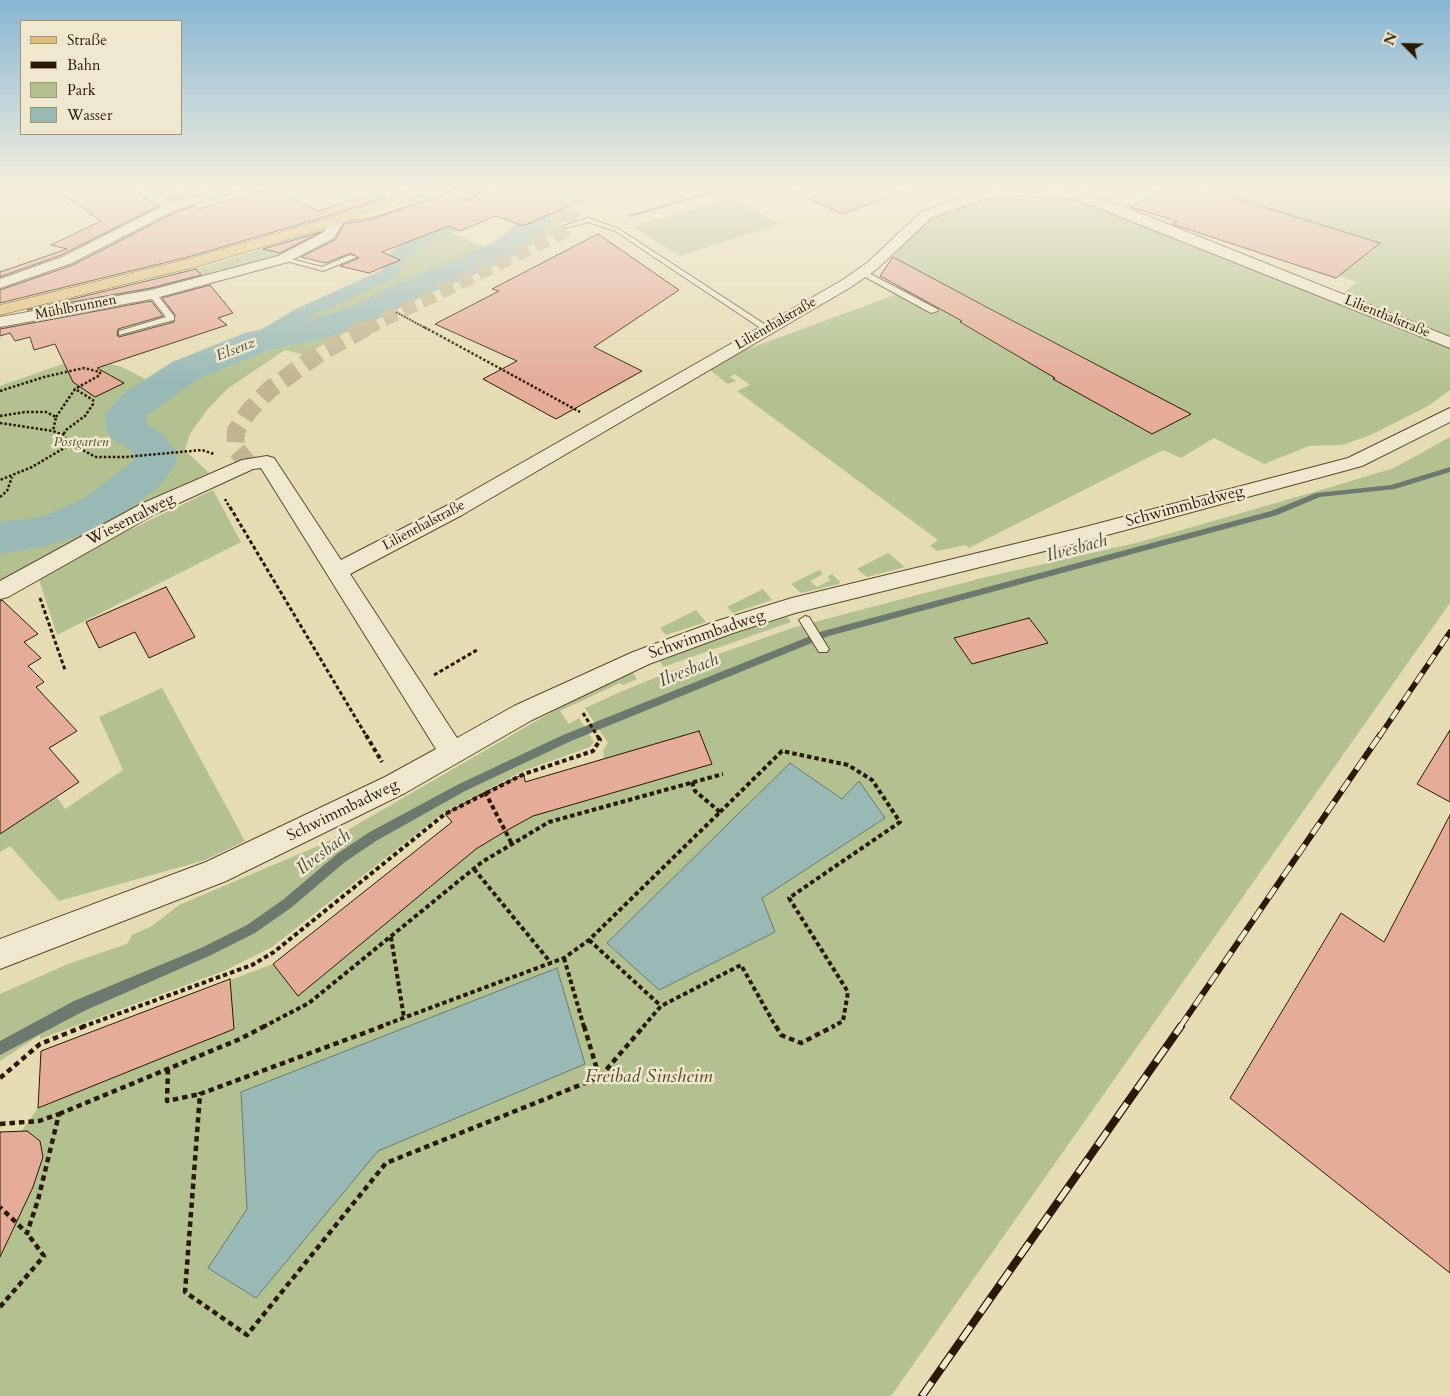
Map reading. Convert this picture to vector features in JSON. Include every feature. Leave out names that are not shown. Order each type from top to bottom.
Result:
[{"type":"main road","points":[[0,310],[227,252]]},
{"type":"street","points":[[0,284],[67,260],[82,252]]},
{"type":"street","name":"Mühlbrunnen","points":[[0,322],[152,294],[283,259],[296,252]]},
{"type":"street","name":"Lilienthalstraße","points":[[337,571],[447,514],[768,329],[863,272],[885,252]]},
{"type":"street","name":"Lilienthalstraße","points":[[1225,252],[1450,343]]},
{"type":"street","name":"Schwimmbadweg","points":[[0,954],[216,872],[395,786],[523,713],[596,678],[725,627],[792,606],[1081,535],[1355,462],[1439,422],[1450,413]]},
{"type":"street","name":"Wiesentalweg","points":[[0,591],[140,513],[249,464],[267,462],[337,571]]},
{"type":"street","points":[[337,571],[452,752]]},
{"type":"lane","points":[[651,252],[768,329]]},
{"type":"lane","name":"Mühlbrunnen","points":[[283,259],[322,269],[353,257]]},
{"type":"lane","points":[[863,272],[934,311]]},
{"type":"lane","points":[[122,333],[171,318],[152,294]]},
{"type":"lane","points":[[805,620],[823,649]]},
{"type":"path","points":[[396,312],[602,424]]},
{"type":"path","points":[[0,391],[44,376],[84,368],[100,372],[100,375],[74,389],[56,417],[53,431]]},
{"type":"path","points":[[63,435],[66,430],[84,416],[93,404],[93,400],[74,389]]},
{"type":"path","points":[[0,416],[25,412],[46,412],[56,417]]},
{"type":"path","points":[[0,423],[53,431],[63,435],[71,444],[96,457],[184,453]]},
{"type":"path","points":[[0,480],[12,476],[71,444]]},
{"type":"path","points":[[0,497],[7,491],[12,476]]},
{"type":"path","points":[[214,480],[383,764]]},
{"type":"path","points":[[37,590],[65,670]]},
{"type":"path","points":[[412,688],[477,650]]},
{"type":"path","points":[[0,1078],[40,1044],[252,965],[274,952],[445,814],[485,792],[524,774],[593,751],[600,740],[582,712]]},
{"type":"path","points":[[168,1069],[168,1101],[200,1094],[564,958],[589,940],[782,751],[848,766],[872,780],[900,822],[789,898],[848,992],[843,1021],[801,1043],[781,1035],[741,965],[661,1006],[600,1077],[386,1163],[247,1335],[185,1292],[200,1094]]},
{"type":"path","points":[[0,1124],[29,1120],[39,1121],[59,1114],[240,1039],[310,1003],[482,862],[549,822],[723,774]]},
{"type":"path","points":[[692,782],[695,791],[720,812]]},
{"type":"path","points":[[485,792],[512,844]]},
{"type":"path","points":[[474,869],[551,963]]},
{"type":"path","points":[[391,936],[404,1018]]},
{"type":"path","points":[[589,940],[661,1006]]},
{"type":"path","points":[[564,958],[600,1077]]},
{"type":"path","points":[[26,1233],[38,1200],[59,1114]]},
{"type":"path","points":[[0,1207],[26,1233],[44,1256],[0,1307]]},
{"type":"green space","points":[[252,252],[289,252],[277,258],[175,285],[47,310],[35,309],[214,264]]},
{"type":"green space","name":"Postgarten","points":[[398,252],[514,252],[358,326],[304,355],[285,350],[227,389],[207,410],[190,434],[185,450],[209,473],[141,503],[0,580],[0,386],[68,362],[102,363],[120,366],[157,385],[193,361],[251,342],[297,313],[392,270],[390,259]]},
{"type":"green space","points":[[674,252],[692,252],[680,256]]},
{"type":"green space","points":[[898,252],[1209,252],[1450,349],[1450,390],[1428,406],[1371,435],[1342,445],[1309,446],[1264,464],[1214,438],[1181,458],[1163,450],[969,548],[965,545],[937,551],[930,546],[938,540],[737,391],[750,385],[735,374],[730,377],[736,381],[728,384],[710,370],[737,353],[897,294],[889,289],[913,280],[888,266]]},
{"type":"green space","points":[[1309,252],[1450,252],[1450,338],[1339,297],[1357,282],[1339,276],[1343,272]]},
{"type":"green space","name":"Freibad Sinsheim","points":[[1450,437],[1450,603],[891,1396],[0,1396],[0,1133],[21,1132],[38,1108],[41,1051],[273,964],[453,822],[604,759],[603,750],[608,743],[585,708],[625,690],[674,670],[792,628],[982,578],[1136,543],[1394,468]]},
{"type":"green space","points":[[213,490],[241,542],[57,635],[39,580],[100,544]]},
{"type":"green space","points":[[888,553],[905,567],[867,577],[857,569]]},
{"type":"green space","points":[[819,570],[823,574],[810,581],[817,587],[831,580],[827,577],[832,574],[840,582],[839,584],[801,593],[791,584]]},
{"type":"green space","points":[[763,589],[772,600],[733,613],[727,607]]},
{"type":"green space","points":[[696,610],[706,622],[666,635],[660,628]]},
{"type":"green space","points":[[788,617],[791,622],[663,667],[660,661],[728,635]]},
{"type":"green space","points":[[633,673],[637,679],[623,685],[620,683],[560,711],[569,724],[579,718],[594,742],[590,747],[523,771],[443,813],[272,947],[224,971],[40,1039],[40,1035],[0,1061],[0,994],[68,964],[127,944],[132,935],[152,926],[179,905],[325,843],[576,698]]},
{"type":"green space","points":[[162,688],[245,841],[205,860],[59,901],[10,846],[0,852],[0,834],[57,797],[65,809],[123,770],[99,717]]},
{"type":"water","points":[[790,763],[842,799],[859,781],[885,818],[762,898],[775,932],[659,990],[607,943]]},
{"type":"water","points":[[557,968],[585,1064],[378,1151],[256,1298],[208,1268],[247,1209],[241,1092]]},
{"type":"building","points":[[58,252],[67,252],[0,277],[0,272]]},
{"type":"building","points":[[98,252],[205,252],[0,303],[0,290],[73,265]]},
{"type":"building","points":[[311,252],[382,252],[400,260],[369,273],[340,266],[359,258],[351,253],[326,263],[301,257]]},
{"type":"building","points":[[563,252],[624,252],[679,290],[594,347],[642,371],[556,419],[483,379],[517,361],[435,324],[499,291],[492,289]]},
{"type":"building","points":[[1257,252],[1369,252],[1336,278]]},
{"type":"building","points":[[893,257],[1191,414],[1152,434],[1053,379],[1055,378],[960,322],[962,321],[880,276]]},
{"type":"building","points":[[196,269],[201,275],[151,288],[27,310]]},
{"type":"building","points":[[210,285],[233,313],[218,318],[227,325],[97,368],[124,383],[95,397],[73,382],[55,344],[34,350],[30,337],[15,341],[10,333],[0,336],[0,329],[151,301],[163,316],[118,329],[117,335],[119,337],[174,322],[175,315],[162,298]]},
{"type":"building","points":[[166,587],[195,637],[149,658],[135,632],[99,648],[86,622]]},
{"type":"building","points":[[2,600],[38,634],[24,642],[41,658],[28,666],[44,682],[36,687],[77,731],[49,748],[79,782],[0,834],[0,601]]},
{"type":"building","points":[[1029,618],[1048,643],[972,664],[954,638]]},
{"type":"building","points":[[1450,730],[1450,802],[1417,784]]},
{"type":"building","points":[[699,731],[712,764],[533,816],[504,832],[476,849],[298,996],[273,964],[452,822],[445,814],[485,792],[524,774],[525,782]]},
{"type":"building","points":[[1450,815],[1450,1273],[1230,1098],[1341,913],[1384,942]]},
{"type":"building","points":[[230,979],[234,1029],[38,1108],[41,1051]]},
{"type":"building","points":[[27,1131],[40,1141],[43,1157],[33,1187],[0,1257],[0,1132]]},
{"type":"waterway","points":[[258,341],[303,313],[391,273],[395,258],[403,252]]},
{"type":"waterway","name":"Elsenz","points":[[0,538],[46,531],[72,522],[102,507],[144,476],[154,463],[156,453],[147,442],[128,431],[125,414],[138,401],[186,370],[258,341],[320,328],[362,314],[412,289],[499,252]]},
{"type":"waterway","name":"Ilvesbach","points":[[0,1048],[79,1006],[205,952],[251,929],[288,903],[341,858],[372,837],[461,788],[567,738],[826,633],[1274,513],[1319,495],[1392,487],[1450,469]]},
{"type":"tunnel","points":[[365,329],[522,252]]},
{"type":"tunnel","points":[[249,464],[235,448],[236,431],[249,411],[269,390],[320,353],[367,327]]},
{"type":"railway","points":[[1379,737],[1450,632]]},
{"type":"railway","points":[[1180,1027],[1380,735]]},
{"type":"railway","points":[[922,1396],[1181,1026]]}]
